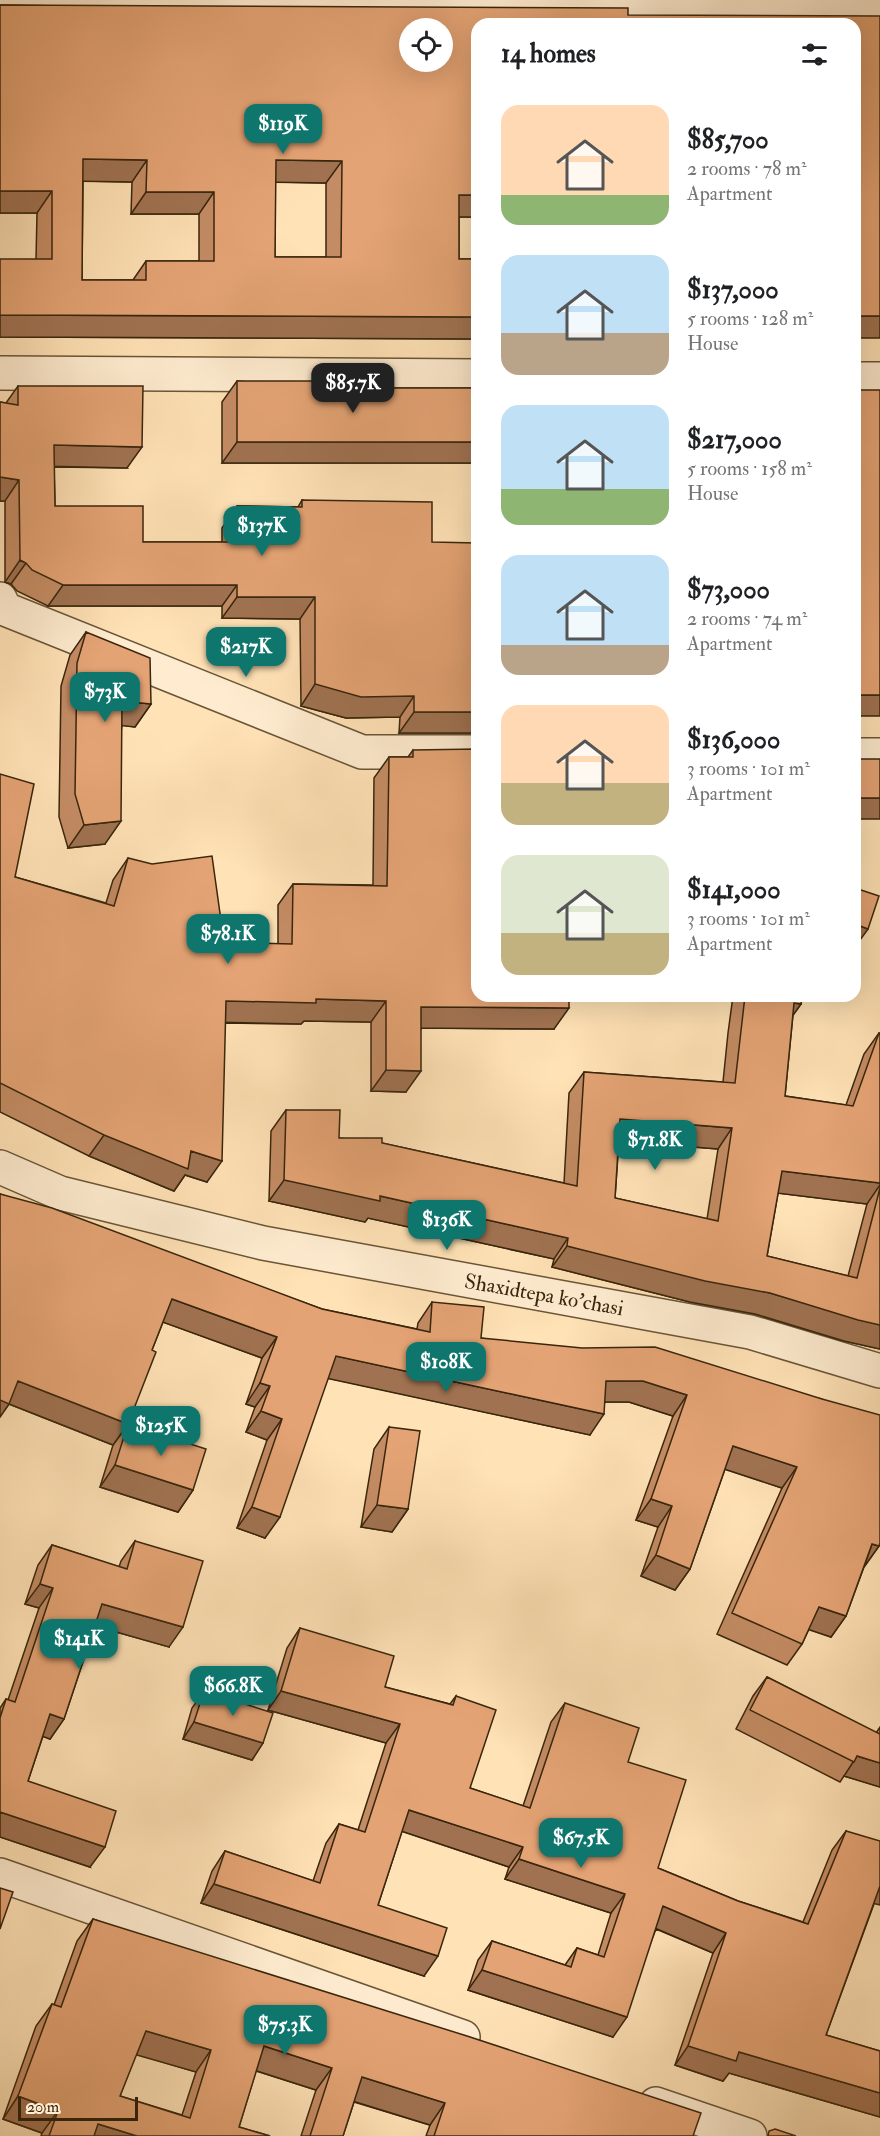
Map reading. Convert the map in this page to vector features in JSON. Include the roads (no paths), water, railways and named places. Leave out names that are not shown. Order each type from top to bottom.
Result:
[{"type":"street","points":[[0,4],[880,8]]},
{"type":"street","points":[[0,373],[471,376]]},
{"type":"street","points":[[861,379],[880,379]]},
{"type":"street","points":[[0,599],[5,609],[362,752],[471,752]]},
{"type":"street","points":[[861,755],[880,755]]},
{"type":"street","name":"Shaxidtepa ko'chasi","points":[[0,1167],[60,1193],[263,1243],[750,1332],[880,1371]]},
{"type":"street","points":[[0,1875],[492,2047]]},
{"type":"street","points":[[626,2093],[734,2133]]}]
